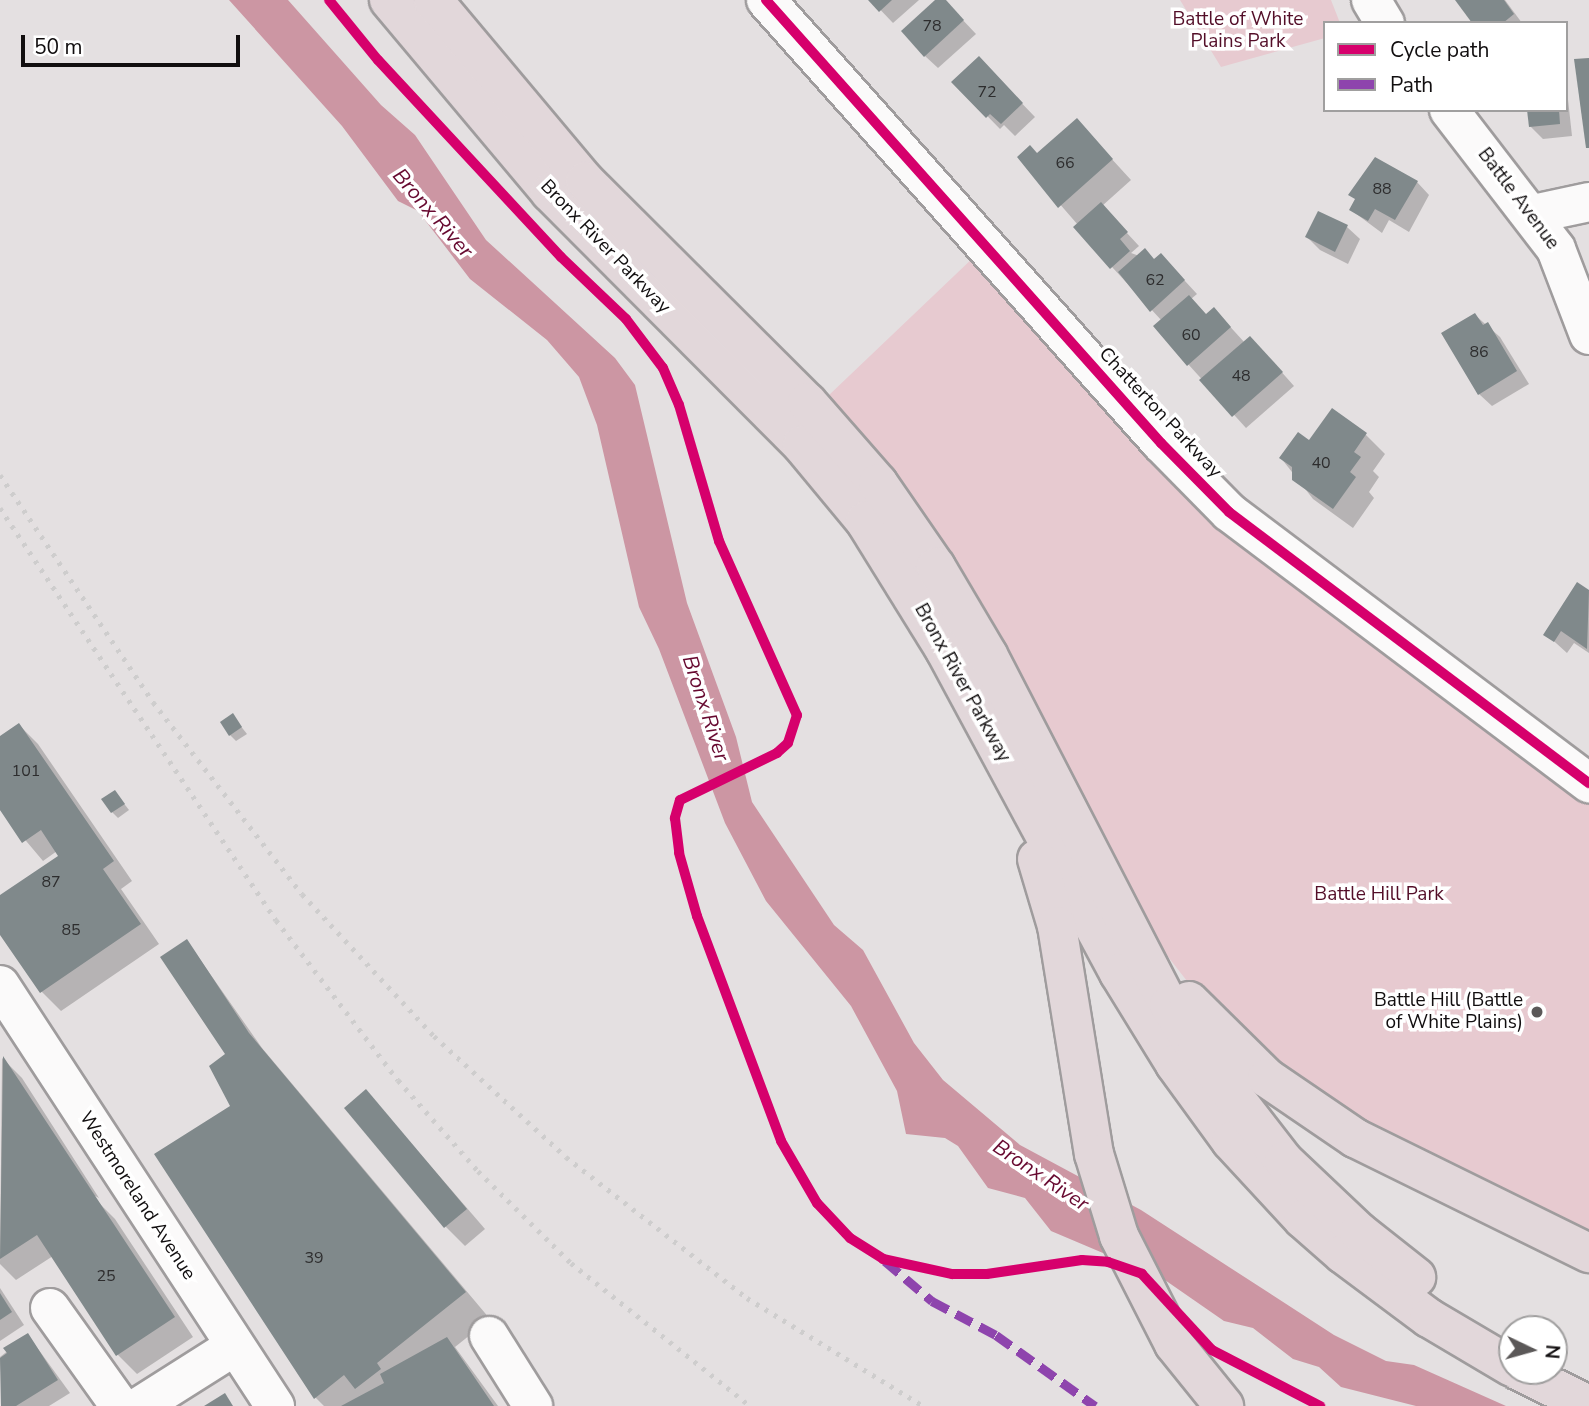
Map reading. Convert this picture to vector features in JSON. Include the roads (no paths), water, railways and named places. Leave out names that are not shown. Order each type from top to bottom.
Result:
[{"type":"highway","name":"Bronx River Parkway","points":[[389,0],[583,228],[833,480],[896,566],[997,745],[1119,973],[1175,1064],[1231,1141],[1303,1219],[1343,1255],[1429,1318],[1498,1359]]},
{"type":"highway","name":"Bronx River Parkway","points":[[433,0],[585,181],[807,402],[878,483],[963,611],[1115,896],[1169,1005],[1227,1091],[1284,1161],[1401,1267],[1498,1329]]},
{"type":"highway","points":[[997,745],[1057,926],[1094,1154],[1119,1236],[1156,1315],[1224,1406]]},
{"type":"highway","points":[[1115,896],[1199,1012],[1267,1078],[1386,1156],[1589,1253]]},
{"type":"highway","points":[[1568,1367],[1589,1378]]},
{"type":"highway","points":[[1548,1385],[1589,1405]]},
{"type":"street","name":"Chatterton Parkway","points":[[766,0],[1219,503],[1589,783]]},
{"type":"street","points":[[1371,0],[1384,21]]},
{"type":"street","name":"Battle Avenue","points":[[1452,112],[1533,214],[1567,271],[1589,335]]},
{"type":"street","points":[[1533,214],[1589,202]]},
{"type":"street","name":"Westmoreland Avenue","points":[[6,1006],[275,1406]]},
{"type":"street","points":[[50,1308],[120,1406]]},
{"type":"street","points":[[489,1336],[533,1406]]},
{"type":"street","points":[[140,1406],[235,1346]]},
{"type":"water","name":"Bronx River","points":[[229,0],[288,0],[381,105],[415,135],[486,240],[615,358],[635,385],[687,603],[736,737],[752,802],[834,925],[863,950],[914,1043],[943,1080],[1020,1145],[1141,1210],[1334,1335],[1386,1361],[1414,1365],[1506,1406],[1416,1406],[1341,1387],[1319,1367],[1293,1359],[1253,1328],[1224,1321],[1162,1278],[1051,1231],[1025,1198],[988,1188],[958,1146],[945,1138],[906,1134],[897,1091],[851,1006],[766,901],[725,823],[659,649],[639,607],[597,425],[579,377],[547,340],[470,279],[418,211],[398,201],[342,126]]},
{"type":"railway","points":[[0,475],[153,702],[302,894],[434,1036],[566,1157],[747,1298],[923,1406]]},
{"type":"railway","points":[[0,508],[276,920],[398,1080],[478,1171],[571,1263],[750,1406]]},
{"type":"place","name":"Battle Hill (Battle of White Plains)","points":[[1537,1012]]},
{"type":"park label","name":"Battle of White Plains Park","points":[[1238,31]]},
{"type":"park label","name":"Battle Hill Park","points":[[1379,895]]}]
